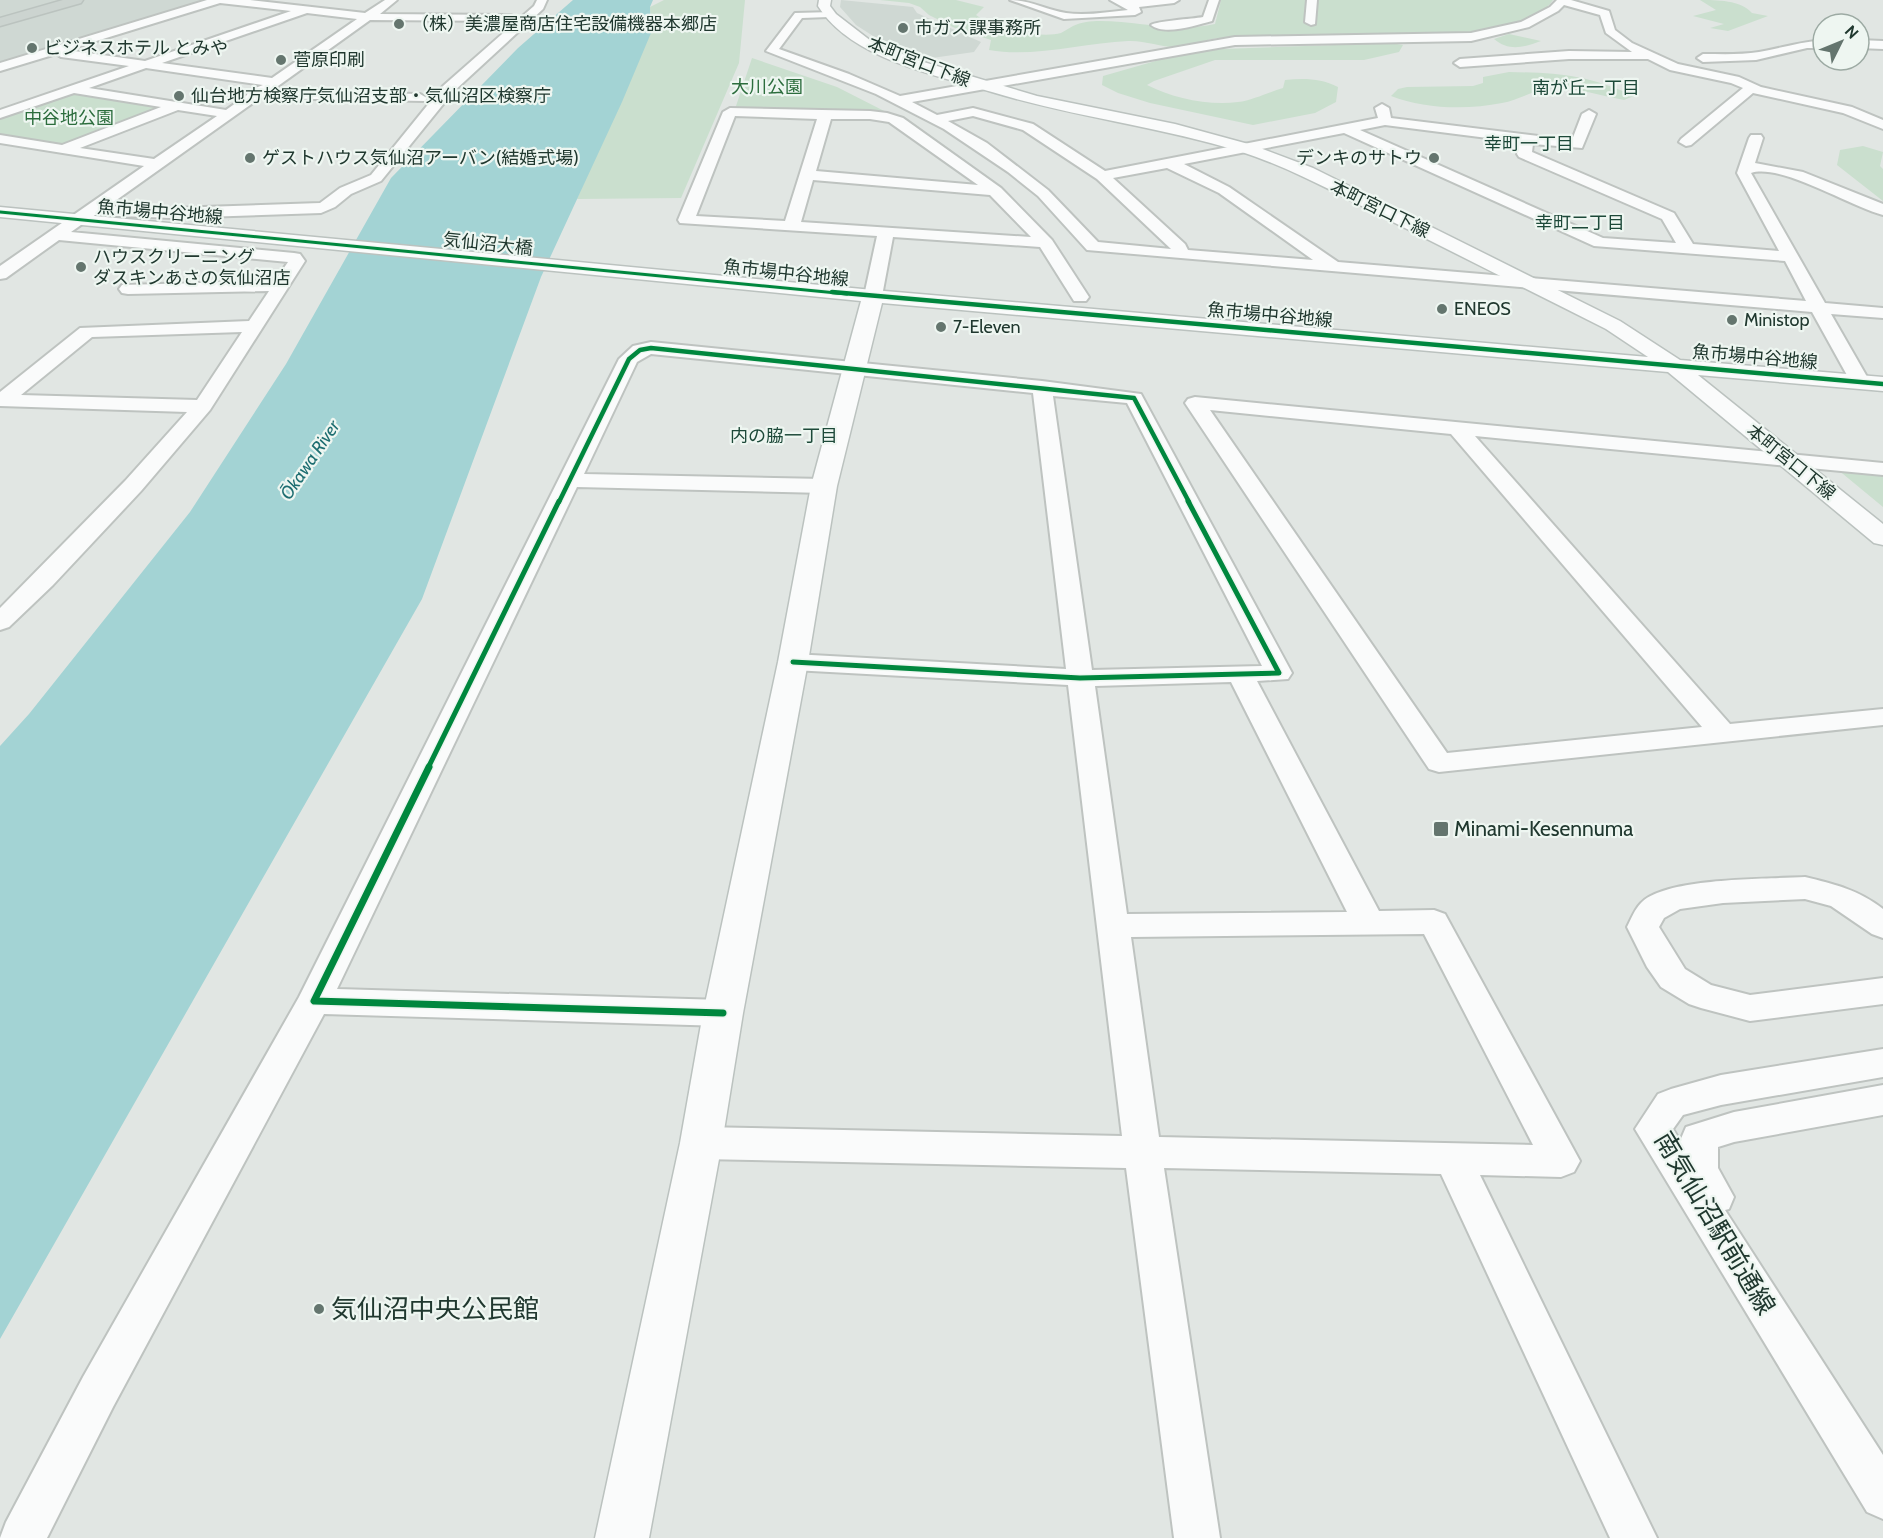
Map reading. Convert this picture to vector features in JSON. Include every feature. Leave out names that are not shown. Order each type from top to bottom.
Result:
[{"type":"main road","points":[[0,22],[77,0]]},
{"type":"street","points":[[2,66],[220,0],[367,17],[512,18]]},
{"type":"street","points":[[0,274],[228,114],[253,94],[392,0]]},
{"type":"street","points":[[253,94],[417,102],[522,10],[527,0]]},
{"type":"street","points":[[347,189],[363,186],[376,178],[448,89],[539,7],[542,0]]},
{"type":"street","points":[[1113,0],[1132,5],[1174,0]]},
{"type":"street","points":[[1157,25],[1178,25],[1208,19],[1214,0]]},
{"type":"street","points":[[1311,22],[1312,0]]},
{"type":"street","points":[[900,100],[1235,41],[1478,36],[1525,25],[1554,9],[1563,0],[1605,13],[1610,31],[1628,46],[1674,67],[1735,80],[1752,87],[1847,110],[1883,125]]},
{"type":"street","points":[[1010,1],[1067,17],[1135,12],[1132,5]]},
{"type":"street","points":[[827,7],[799,15],[772,51],[813,64],[900,100],[982,146],[1045,194],[1093,247],[1883,314]]},
{"type":"street","name":"本町宮口下線","points":[[827,7],[866,44],[912,63],[1034,100],[1184,131],[1246,148],[1306,172],[1613,325],[1673,365],[1883,537]]},
{"type":"street","points":[[0,114],[306,10]]},
{"type":"street","points":[[1478,36],[1531,58]]},
{"type":"street","points":[[1703,58],[1756,56],[1811,45]]},
{"type":"street","points":[[53,51],[272,82]]},
{"type":"street","points":[[1460,63],[1569,55],[1650,56]]},
{"type":"street","points":[[1686,142],[1752,87]]},
{"type":"street","points":[[71,90],[228,114]]},
{"type":"street","points":[[64,149],[177,106]]},
{"type":"street","points":[[1046,243],[686,220],[730,112],[893,119],[941,150],[996,191],[1046,243],[1068,273],[1080,297]]},
{"type":"street","points":[[935,119],[973,112],[1028,127],[1102,176],[1179,247],[1180,255]]},
{"type":"street","points":[[1102,176],[1346,129],[1383,115],[1576,146],[1589,114]]},
{"type":"street","points":[[792,226],[825,115]]},
{"type":"street","points":[[1346,129],[1600,243],[1792,257]]},
{"type":"street","points":[[1756,138],[1744,173],[1821,308],[1860,382]]},
{"type":"street","points":[[0,139],[156,164]]},
{"type":"street","points":[[1527,139],[1524,154],[1668,216],[1688,249]]},
{"type":"street","points":[[1169,163],[1224,190],[1335,268]]},
{"type":"street","points":[[1746,167],[1760,166],[1784,171],[1883,210]]},
{"type":"street","points":[[84,215],[321,208],[333,203],[362,171]]},
{"type":"street","points":[[809,175],[996,191]]},
{"type":"street","name":"魚市場中谷地線","points":[[0,212],[84,215],[318,242]]},
{"type":"street","points":[[622,1538],[701,1143],[723,1013],[793,662],[824,486],[873,296],[886,232]]},
{"type":"street","points":[[0,622],[44,580],[133,486],[203,406],[297,261],[294,258],[55,235]]},
{"type":"street","name":"気仙沼大橋","points":[[318,242],[655,275]]},
{"type":"street","name":"魚市場中谷地線","points":[[655,275],[1883,384]]},
{"type":"street","points":[[128,289],[280,286]]},
{"type":"street","points":[[1,400],[87,332],[254,326]]},
{"type":"street","points":[[22,1538],[98,1392],[314,1001],[629,359],[640,350],[651,348],[1134,398],[1279,673],[1080,678],[793,662]]},
{"type":"street","points":[[1042,387],[1143,1153],[1197,1538]]},
{"type":"street","points":[[1,400],[203,406]]},
{"type":"street","points":[[1883,469],[1195,403],[1439,763],[1883,717]]},
{"type":"street","points":[[1457,428],[1723,734]]},
{"type":"street","points":[[570,480],[824,486]]},
{"type":"street","points":[[1240,674],[1369,923]]},
{"type":"street","points":[[1883,926],[1841,897],[1805,888],[1723,892],[1673,899],[1653,910],[1643,927],[1659,958],[1673,978],[1701,995],[1740,1006],[1750,1008],[1883,991]]},
{"type":"street","points":[[701,1143],[1561,1161],[1434,922],[1113,926]]},
{"type":"street","points":[[314,1001],[723,1013]]},
{"type":"street","name":"南気仙沼駅前通線","points":[[1883,1063],[1721,1090],[1671,1104],[1653,1129],[1883,1496]]},
{"type":"street","name":"南気仙沼駅前通線","points":[[1883,1100],[1734,1127],[1699,1138],[1699,1171],[1883,1461]]},
{"type":"street","points":[[1453,1159],[1634,1538]]},
{"type":"shaded area","points":[[0,0],[210,0],[0,65]]},
{"type":"shaded area","name":"市ガス課事務所","points":[[841,0],[913,7],[917,13],[981,42],[974,52],[925,59],[887,45],[856,25],[840,7]]},
{"type":"green space","points":[[664,0],[745,0],[739,63],[681,198],[577,199],[651,26],[650,7]]},
{"type":"green space","points":[[880,0],[956,0],[984,7],[976,15],[984,20],[1005,28],[1041,35],[1061,33],[1076,25],[1093,21],[1172,27],[1215,24],[1221,0],[1553,0],[1546,8],[1525,20],[1466,36],[1220,41],[1219,38],[1178,47],[1128,41],[1040,51],[1006,52],[989,50],[991,40],[955,28],[929,15],[920,7],[909,3]]},
{"type":"green space","points":[[1700,0],[1735,3],[1742,5],[1752,13],[1768,16],[1728,31],[1710,28],[1724,24],[1693,16],[1716,10]]},
{"type":"green space","points":[[1509,34],[1541,41],[1511,47],[1494,39]]},
{"type":"green space","points":[[1391,43],[1403,45],[1399,52],[1364,60],[1215,60],[1147,85],[1179,97],[1215,103],[1238,102],[1255,98],[1283,88],[1285,80],[1312,79],[1338,87],[1336,102],[1315,113],[1253,125],[1150,103],[1118,93],[1102,85],[1103,76],[1194,50]]},
{"type":"green space","name":"大川公園","points":[[752,58],[837,87],[890,114],[735,109]]},
{"type":"green space","points":[[1509,72],[1573,76],[1634,96],[1624,100],[1555,88],[1541,90],[1502,103],[1475,107],[1446,107],[1417,104],[1391,96],[1398,89],[1407,87],[1473,86],[1483,83],[1483,77]]},
{"type":"green space","name":"中谷地公園","points":[[70,90],[174,107],[64,148],[0,138],[0,115]]},
{"type":"green space","points":[[1863,146],[1883,152],[1880,166],[1883,169],[1883,201],[1837,165],[1840,150]]},
{"type":"green space","points":[[1837,469],[1883,473],[1883,507]]},
{"type":"water","name":"Ōkawa River","points":[[573,0],[653,0],[650,7],[651,33],[622,102],[541,277],[422,599],[0,1339],[0,746],[29,714],[190,512],[286,364],[391,178],[518,48]]},
{"type":"cycle path","points":[[0,212],[873,296],[1883,384]]},
{"type":"cycle path","points":[[723,1013],[314,1001],[629,359],[640,350],[651,348],[1134,398],[1279,673],[1080,678],[793,662]]},
{"type":"place","name":"（株）美濃屋商店住宅設備機器本郷店","points":[[399,24]]},
{"type":"place","name":"市ガス課事務所","points":[[903,28]]},
{"type":"place","name":"ビジネスホテル とみや","points":[[32,48]]},
{"type":"place","name":"菅原印刷","points":[[281,60]]},
{"type":"place","name":"仙台地方検察庁気仙沼支部・気仙沼区検察庁","points":[[179,96]]},
{"type":"place","name":"ゲストハウス気仙沼アーバン(結婚式場)","points":[[250,158]]},
{"type":"place","name":"デンキのサトウ","points":[[1434,158]]},
{"type":"place","name":"ハウスクリーニング ダスキンあさの気仙沼店","points":[[81,267]]},
{"type":"place","name":"ENEOS","points":[[1442,309]]},
{"type":"place","name":"Ministop","points":[[1732,320]]},
{"type":"place","name":"7-Eleven","points":[[941,327]]},
{"type":"place","name":"Minami-Kesennuma","points":[[1441,829]]},
{"type":"place","name":"気仙沼中央公民館","points":[[319,1309]]},
{"type":"district","name":"南が丘一丁目","points":[[1586,88]]},
{"type":"district","name":"幸町一丁目","points":[[1529,144]]},
{"type":"district","name":"幸町二丁目","points":[[1580,223]]},
{"type":"district","name":"内の脇一丁目","points":[[784,436]]}]
